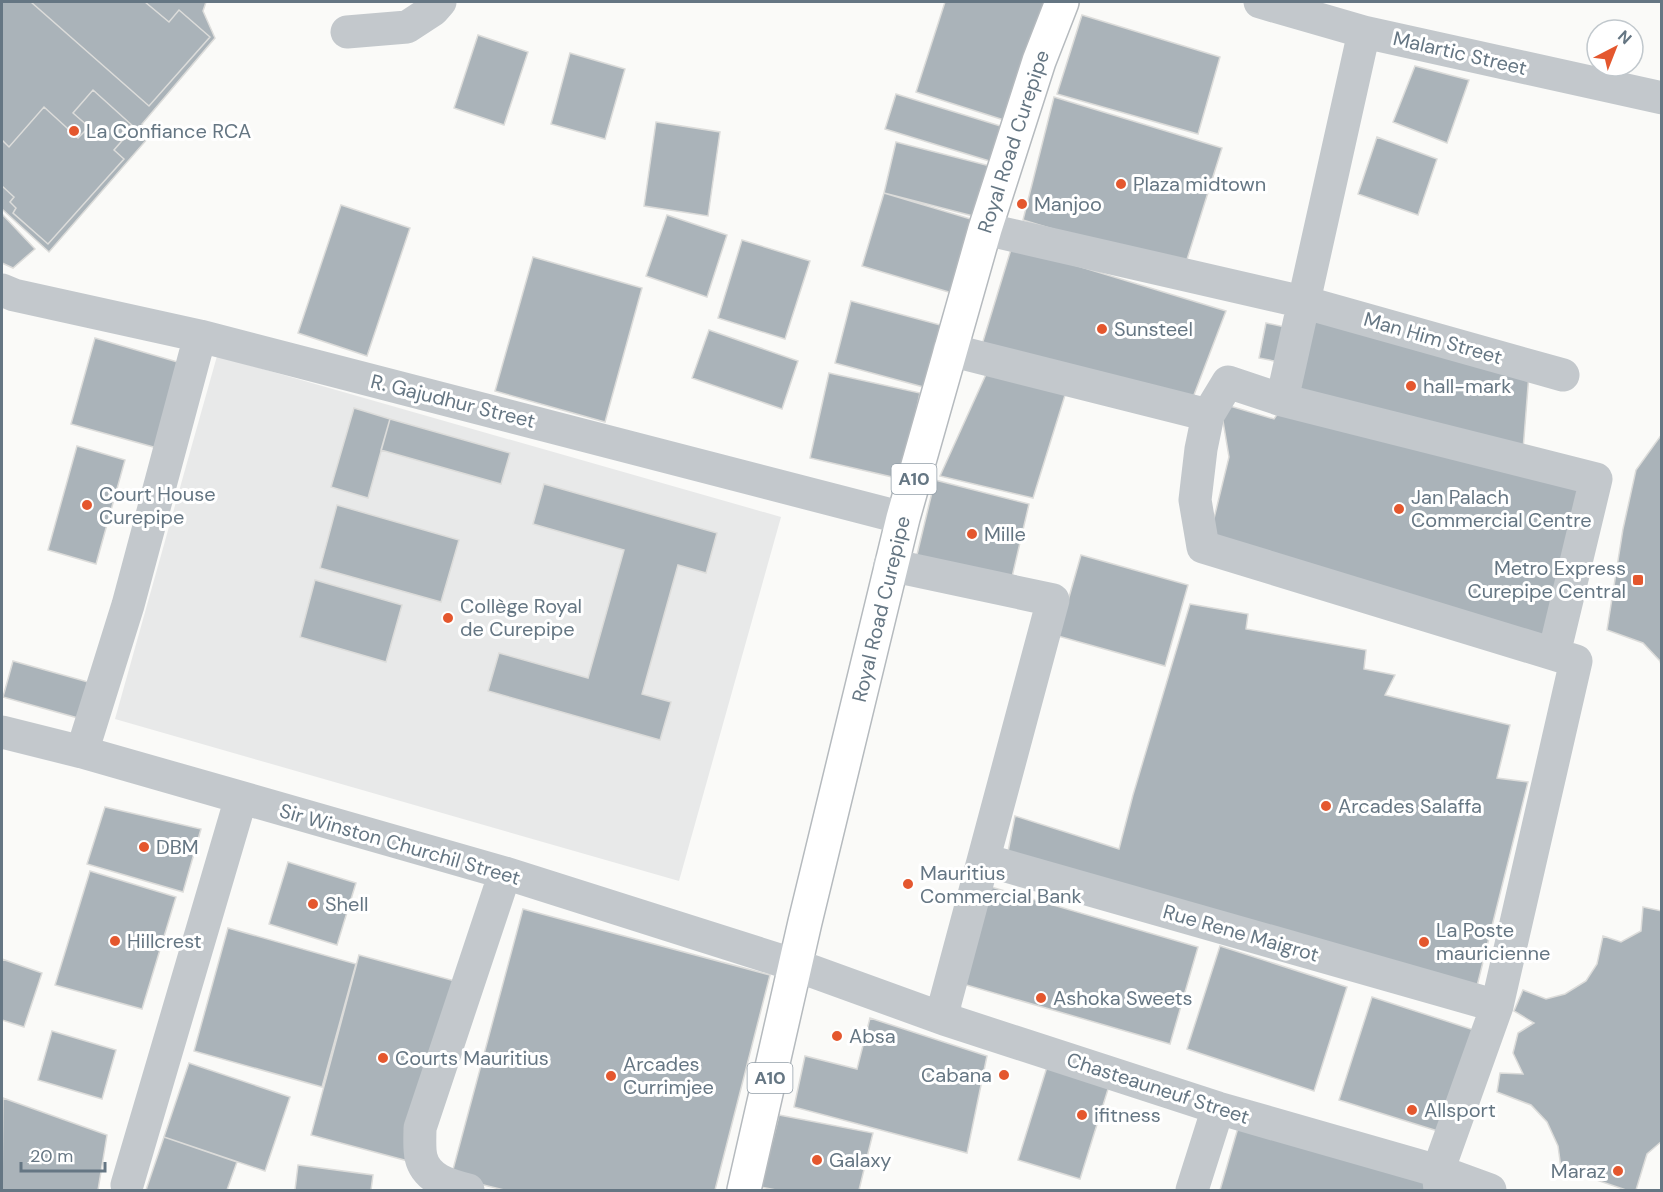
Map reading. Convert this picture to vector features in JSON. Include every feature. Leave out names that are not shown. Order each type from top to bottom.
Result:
[{"type":"main road","name":"Royal Road Curepipe","points":[[744,1191],[890,565],[985,229],[1039,61],[1062,2]]},
{"type":"street","points":[[347,32],[407,27],[433,10],[440,2]]},
{"type":"street","name":"Malartic Street","points":[[1260,2],[1364,32],[1662,98]]},
{"type":"street","points":[[1282,400],[1364,32]]},
{"type":"street","name":"Man Him Street","points":[[985,229],[1303,302],[1563,375]]},
{"type":"street","name":"R. Gajudhur Street","points":[[2,290],[14,296],[200,336],[903,518]]},
{"type":"street","points":[[82,752],[128,605],[200,336]]},
{"type":"street","points":[[950,350],[1208,415]]},
{"type":"street","points":[[1439,1181],[1497,1006],[1576,661],[1203,547],[1194,500],[1201,449],[1208,415],[1228,382],[1282,400],[1596,478],[1554,654]]},
{"type":"street","points":[[890,565],[1053,600],[945,1003],[944,1019]]},
{"type":"street","name":"Sir Winston Churchil Street","points":[[2,732],[82,752],[505,873],[795,965]]},
{"type":"street","points":[[127,1185],[241,798]]},
{"type":"street","name":"Rue Rene Maigrot","points":[[985,860],[1497,1006]]},
{"type":"street","points":[[468,1191],[430,1175],[421,1157],[420,1128],[505,873]]},
{"type":"street","name":"Chasteauneuf Street","points":[[795,965],[944,1019],[1439,1181],[1490,1191]]},
{"type":"street","points":[[1192,1191],[1218,1108]]},
{"type":"shaded area","name":"Collège Royal de Curepipe","points":[[217,356],[781,517],[679,881],[115,719]]},
{"type":"building","name":"La Confiance RCA","points":[[2,2],[206,2],[203,11],[215,38],[142,124],[149,137],[49,252],[2,209]]},
{"type":"building","points":[[31,2],[145,2],[169,22],[179,10],[210,37],[149,106]]},
{"type":"building","points":[[945,2],[1044,2],[1007,121],[916,92]]},
{"type":"building","points":[[1082,15],[1220,57],[1198,134],[1057,94]]},
{"type":"building","points":[[478,35],[528,52],[504,125],[454,108]]},
{"type":"building","points":[[570,53],[625,69],[605,139],[551,124]]},
{"type":"building","points":[[1415,66],[1469,80],[1447,143],[1393,122]]},
{"type":"building","points":[[93,90],[134,127],[114,150],[124,159],[48,244],[13,213],[16,208],[10,202],[14,197],[2,186],[2,140],[9,147],[44,107],[78,138],[89,127],[73,113]]},
{"type":"building","points":[[896,94],[1007,128],[996,163],[885,129]]},
{"type":"building","name":"Plaza midtown","points":[[1054,97],[1222,148],[1184,269],[1023,220]]},
{"type":"building","points":[[656,122],[720,132],[708,216],[644,206]]},
{"type":"building","points":[[1377,137],[1437,159],[1418,215],[1358,194]]},
{"type":"building","points":[[896,142],[990,166],[977,217],[884,193]]},
{"type":"building","points":[[884,193],[974,220],[952,293],[862,266]]},
{"type":"building","points":[[341,205],[410,228],[367,356],[298,333]]},
{"type":"building","points":[[2,214],[35,249],[13,268],[2,263]]},
{"type":"building","points":[[667,215],[727,235],[707,297],[646,276]]},
{"type":"building","points":[[742,240],[810,261],[785,339],[718,318]]},
{"type":"building","name":"Sunsteel","points":[[1012,246],[1226,311],[1192,400],[981,348]]},
{"type":"building","points":[[533,257],[642,288],[605,422],[495,391]]},
{"type":"building","points":[[851,301],[944,326],[927,388],[835,363]]},
{"type":"building","name":"hall-mark","points":[[1314,321],[1529,374],[1523,450],[1292,397]]},
{"type":"building","points":[[1266,323],[1285,327],[1279,362],[1259,358]]},
{"type":"building","points":[[709,330],[798,361],[782,409],[692,378]]},
{"type":"building","points":[[95,338],[181,363],[157,448],[71,424]]},
{"type":"building","points":[[988,370],[1066,392],[1033,498],[940,476]]},
{"type":"building","points":[[829,373],[920,393],[901,479],[810,458]]},
{"type":"building","name":"Jan Palach Commercial Centre","points":[[1287,400],[1593,475],[1542,642],[1208,543],[1229,457],[1220,403],[1274,419]]},
{"type":"building","points":[[354,408],[390,419],[368,498],[331,487]]},
{"type":"building","points":[[390,419],[510,453],[501,484],[381,450]]},
{"type":"building","name":"Metro Express Curepipe Central","points":[[1662,434],[1662,668],[1660,661],[1643,643],[1607,630],[1623,529],[1636,470]]},
{"type":"building","name":"Court House Curepipe","points":[[77,446],[125,460],[96,564],[48,550]]},
{"type":"building","name":"Mille","points":[[935,480],[1029,504],[1012,577],[915,563]]},
{"type":"building","points":[[544,484],[717,533],[706,573],[678,565],[642,694],[671,702],[660,740],[488,691],[499,653],[588,678],[624,550],[533,524]]},
{"type":"building","points":[[337,505],[459,540],[441,602],[320,568]]},
{"type":"building","points":[[1081,555],[1188,585],[1165,666],[1058,636]]},
{"type":"building","points":[[315,580],[402,605],[386,662],[300,637]]},
{"type":"building","name":"Arcades Salaffa","points":[[1190,604],[1248,614],[1246,629],[1366,650],[1364,669],[1395,675],[1385,695],[1510,725],[1497,778],[1528,782],[1475,994],[1006,862],[1015,816],[1119,849]]},
{"type":"building","points":[[13,661],[88,682],[78,718],[3,697]]},
{"type":"building","name":"DBM","points":[[105,807],[201,829],[183,892],[87,864]]},
{"type":"building","name":"Shell","points":[[288,862],[356,883],[337,945],[269,924]]},
{"type":"building","name":"Hillcrest","points":[[90,871],[176,897],[142,1009],[55,985]]},
{"type":"building","points":[[991,887],[1198,947],[1170,1044],[963,984]]},
{"type":"building","points":[[1643,907],[1662,911],[1662,1141],[1647,1154],[1636,1190],[1626,1190],[1561,1168],[1558,1146],[1547,1122],[1531,1105],[1497,1092],[1500,1073],[1523,1074],[1513,1053],[1518,1033],[1534,1023],[1514,1011],[1523,990],[1546,999],[1565,994],[1586,981],[1597,964],[1603,936],[1621,942],[1641,931]]},
{"type":"building","name":"Arcades Currimjee","points":[[523,909],[770,975],[715,1190],[504,1190],[451,1177]]},
{"type":"building","points":[[228,928],[356,964],[322,1087],[194,1051]]},
{"type":"building","points":[[1220,946],[1347,987],[1314,1091],[1187,1049]]},
{"type":"building","name":"Courts Mauritius","points":[[359,955],[455,981],[408,1161],[311,1135]]},
{"type":"building","points":[[2,959],[42,973],[24,1027],[2,1020]]},
{"type":"building","points":[[1372,997],[1477,1031],[1444,1133],[1339,1100]]},
{"type":"building","points":[[870,1018],[987,1056],[967,1153],[794,1107],[805,1056],[857,1069]]},
{"type":"building","points":[[52,1031],[116,1050],[102,1099],[38,1080]]},
{"type":"building","points":[[189,1063],[290,1097],[265,1171],[164,1137]]},
{"type":"building","points":[[1047,1067],[1109,1086],[1080,1179],[1018,1160]]},
{"type":"building","points":[[3,1098],[107,1135],[98,1190],[2,1190]]},
{"type":"building","name":"Galaxy","points":[[779,1115],[873,1133],[859,1190],[776,1190],[761,1187]]},
{"type":"building","points":[[1240,1121],[1433,1177],[1430,1190],[1220,1190]]},
{"type":"building","points":[[164,1137],[237,1162],[227,1190],[146,1190]]},
{"type":"building","points":[[298,1165],[373,1175],[371,1190],[295,1190]]},
{"type":"place","name":"La Confiance RCA","points":[[74,131]]},
{"type":"place","name":"Plaza midtown","points":[[1121,184]]},
{"type":"place","name":"Manjoo","points":[[1022,204]]},
{"type":"place","name":"Sunsteel","points":[[1102,329]]},
{"type":"place","name":"hall-mark","points":[[1411,386]]},
{"type":"place","name":"Court House Curepipe","points":[[87,505]]},
{"type":"place","name":"Jan Palach Commercial Centre","points":[[1399,509]]},
{"type":"place","name":"Mille","points":[[972,534]]},
{"type":"place","name":"Metro Express Curepipe Central","points":[[1638,580]]},
{"type":"place","name":"Collège Royal de Curepipe","points":[[448,618]]},
{"type":"place","name":"Arcades Salaffa","points":[[1326,806]]},
{"type":"place","name":"DBM","points":[[144,847]]},
{"type":"place","name":"Mauritius Commercial Bank","points":[[908,884]]},
{"type":"place","name":"Shell","points":[[313,904]]},
{"type":"place","name":"Hillcrest","points":[[115,941]]},
{"type":"place","name":"La Poste mauricienne","points":[[1424,942]]},
{"type":"place","name":"Ashoka Sweets","points":[[1041,998]]},
{"type":"place","name":"Absa","points":[[837,1036]]},
{"type":"place","name":"Courts Mauritius","points":[[383,1058]]},
{"type":"place","name":"Cabana","points":[[1004,1075]]},
{"type":"place","name":"Arcades Currimjee","points":[[611,1076]]},
{"type":"place","name":"Allsport","points":[[1412,1110]]},
{"type":"place","name":"ifitness","points":[[1082,1115]]},
{"type":"place","name":"Galaxy","points":[[817,1160]]},
{"type":"place","name":"Maraz","points":[[1618,1171]]}]
